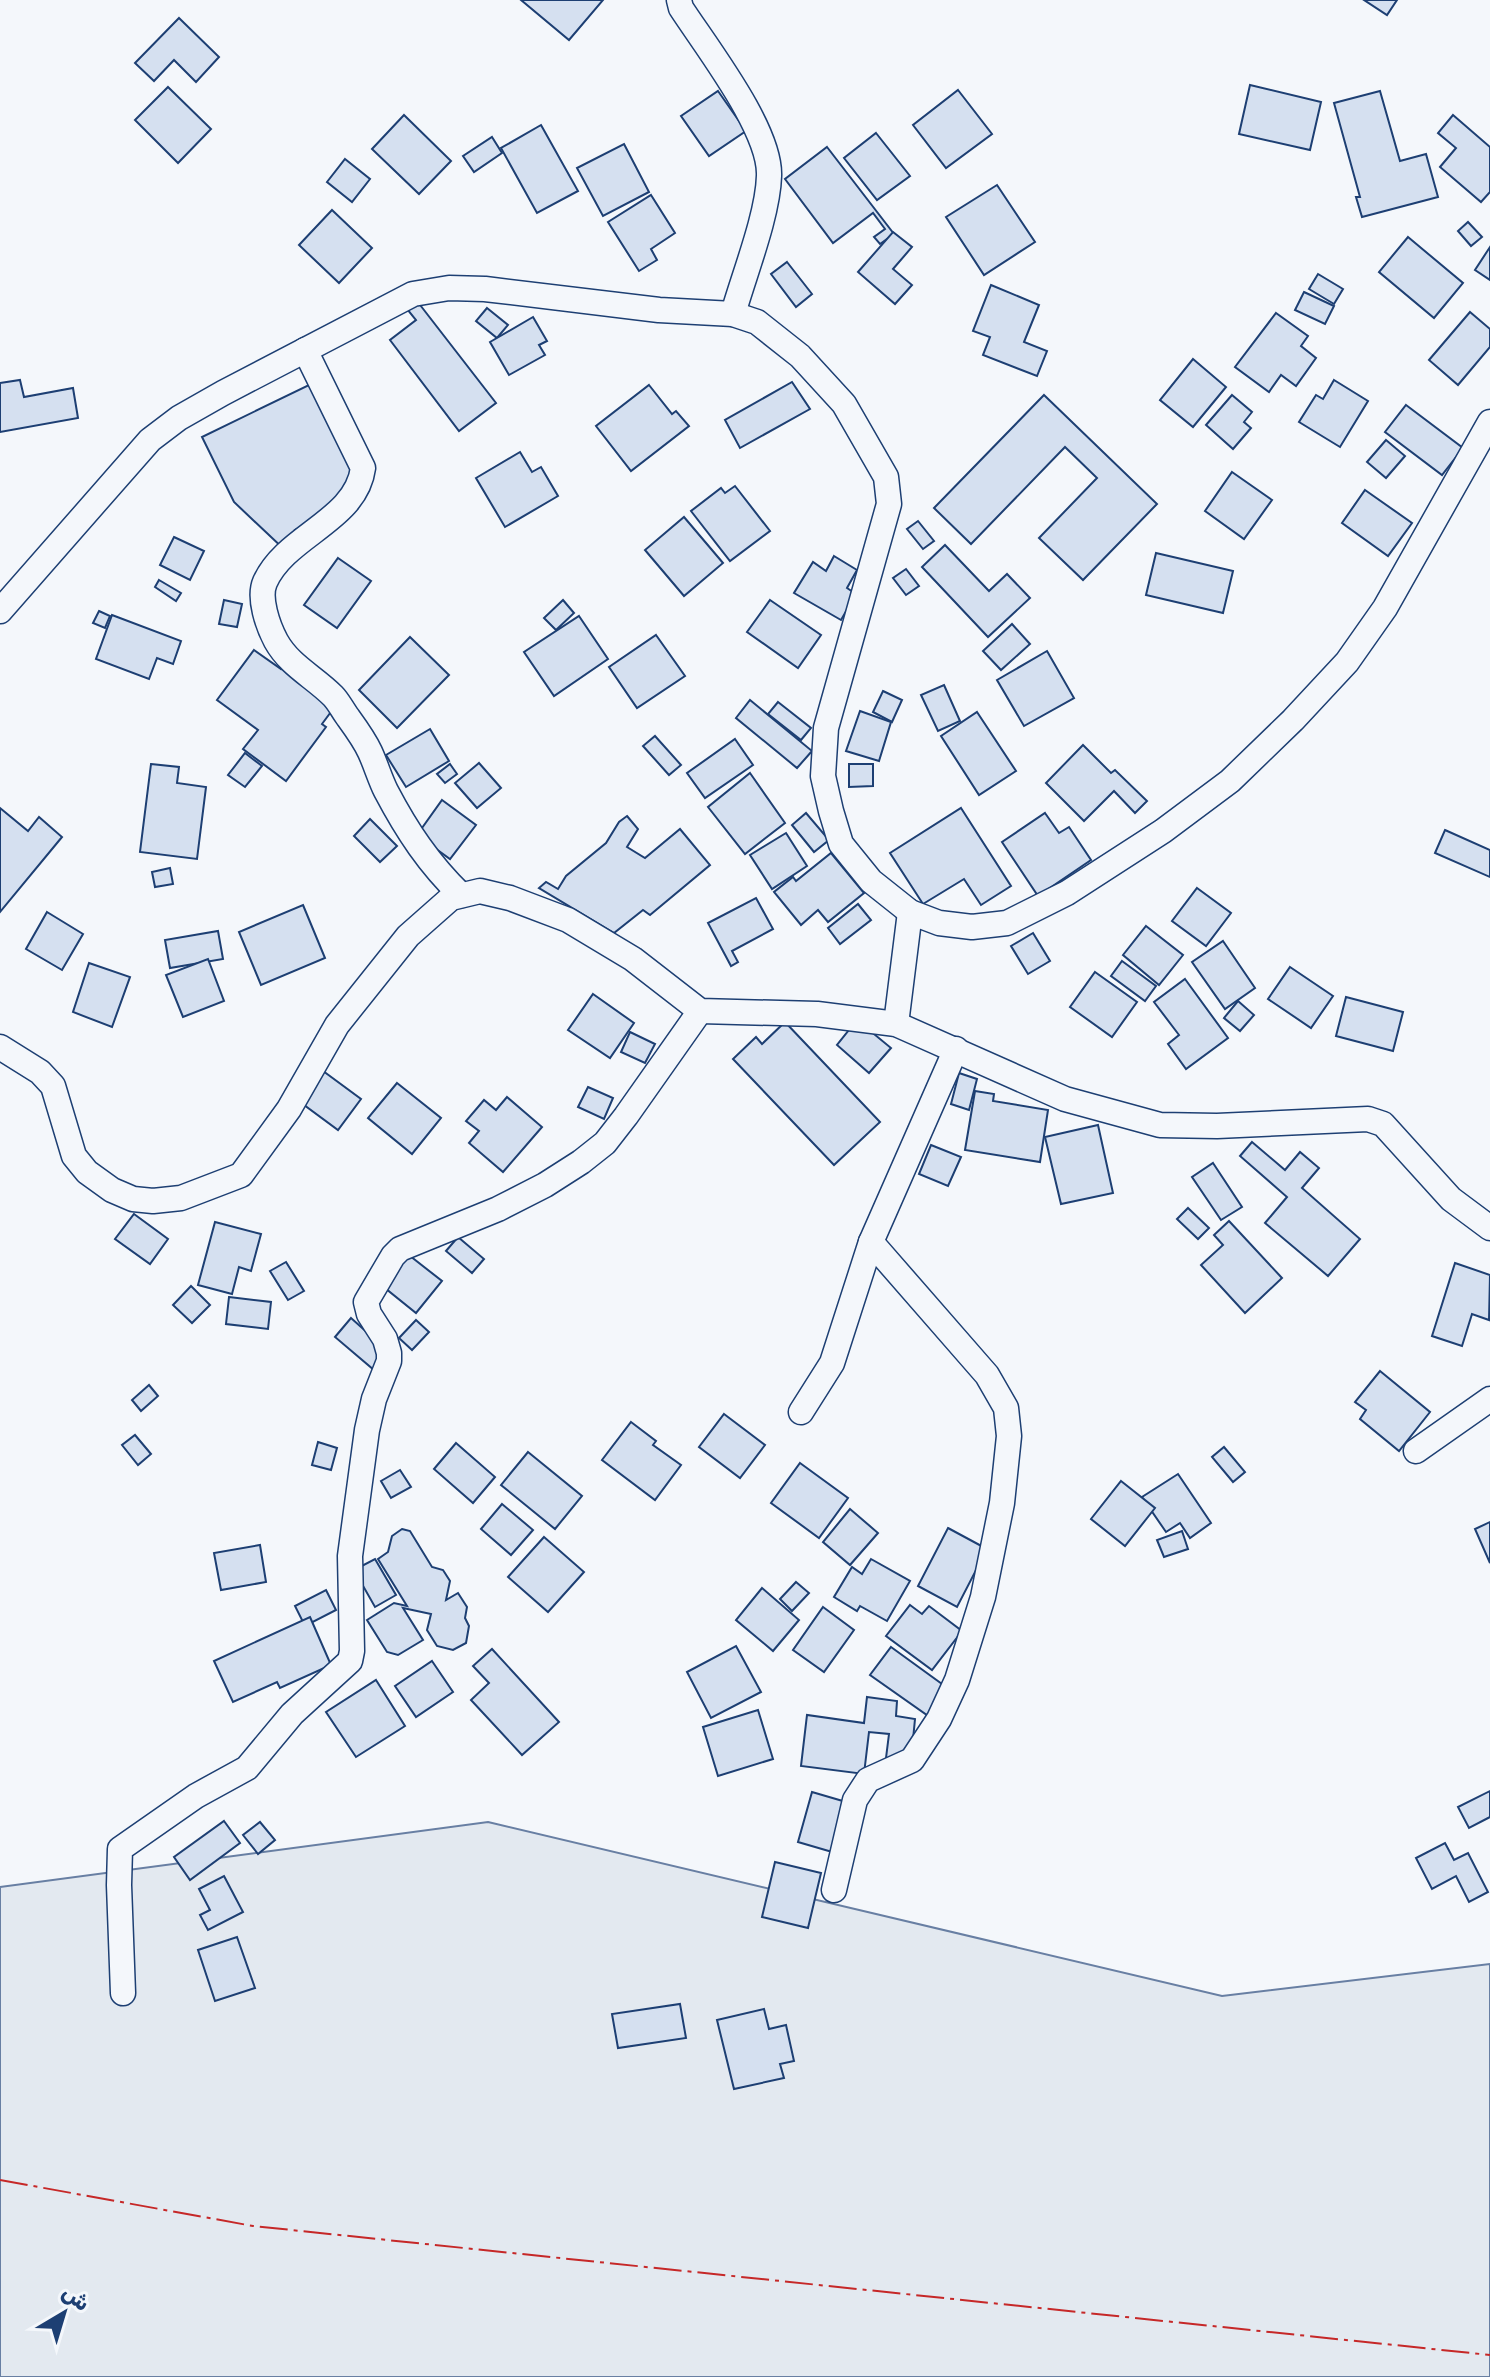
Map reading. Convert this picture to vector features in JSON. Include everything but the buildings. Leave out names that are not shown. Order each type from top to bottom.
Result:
[{"type":"street","points":[[679,0],[767,150],[769,178],[763,210],[733,314]]},
{"type":"street","points":[[0,611],[150,440],[179,418],[413,294],[449,288],[485,289],[659,310],[733,314],[757,322],[800,356],[844,404],[886,477],[889,504],[826,728],[823,776],[841,844],[871,881],[910,912],[972,927],[1007,923],[1067,893],[1163,831],[1230,781],[1347,662],[1385,608],[1490,422]]},
{"type":"street","points":[[305,350],[363,468],[361,481],[351,499],[287,555],[266,580],[263,589],[266,617],[275,640],[291,664],[332,696],[348,718],[369,750],[384,788],[419,849],[461,895]]},
{"type":"street","points":[[0,1047],[40,1072],[53,1086],[74,1156],[87,1172],[112,1190],[133,1199],[153,1201],[181,1198],[241,1175],[289,1109],[337,1025],[408,936],[441,905],[461,895],[480,891],[510,898],[568,920],[633,959],[700,1011],[817,1014],[896,1024],[1065,1099],[1160,1125],[1217,1126],[1368,1119],[1383,1124],[1451,1199],[1490,1228]]},
{"type":"street","points":[[896,1024],[910,912]]},
{"type":"street","points":[[123,1993],[120,1849],[196,1796],[247,1768],[292,1714],[337,1674],[352,1656],[350,1556],[367,1430],[374,1399],[389,1361],[385,1339],[367,1308],[368,1296],[400,1249],[498,1209],[545,1185],[605,1143],[700,1011]]},
{"type":"street","points":[[801,1412],[832,1363],[871,1242],[956,1049]]},
{"type":"street","points":[[834,1890],[855,1800],[861,1788],[868,1780],[912,1760],[939,1719],[957,1680],[983,1597],[1002,1503],[1009,1436],[1006,1408],[987,1375],[871,1242]]},
{"type":"street","points":[[1416,1451],[1490,1399]]},
{"type":"shaded area","points":[[488,1822],[1222,1996],[1490,1964],[1490,2377],[0,2377],[0,1887]]},
{"type":"power","points":[[0,2180],[253,2226],[1490,2355]]}]
